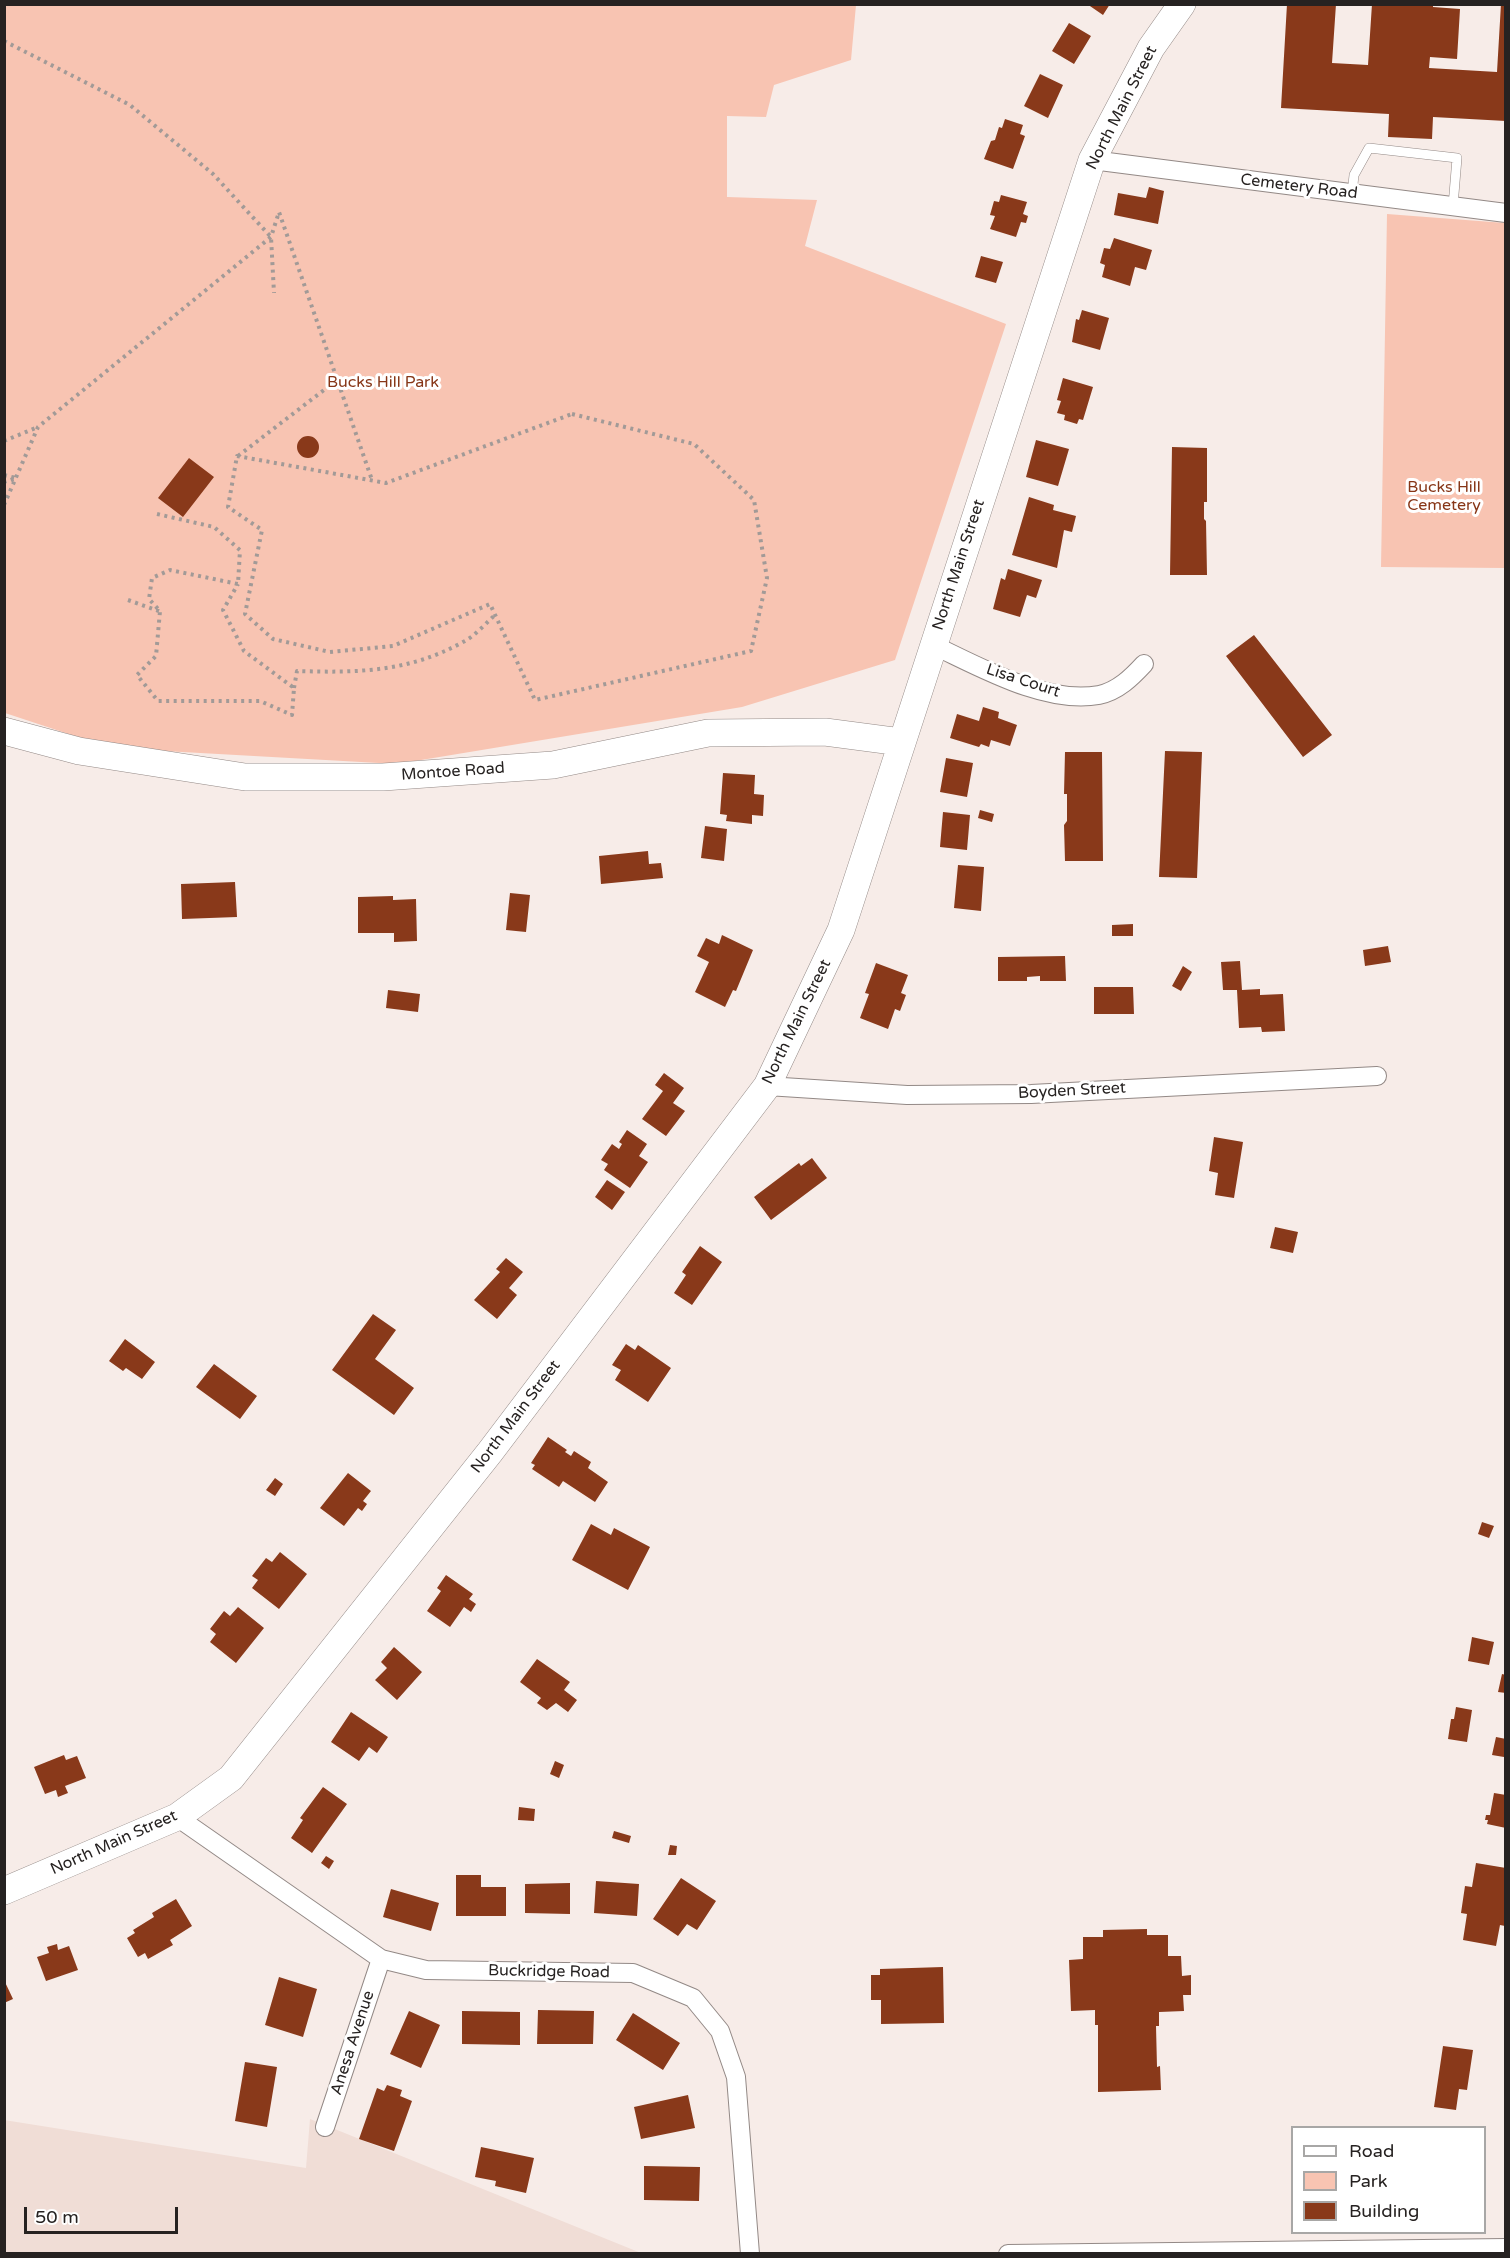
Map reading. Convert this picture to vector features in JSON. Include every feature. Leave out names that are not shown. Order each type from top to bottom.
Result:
[{"type":"main road","name":"North Main Street","points":[[4,1891],[177,1817],[231,1778],[490,1452],[767,1086],[841,930],[1092,160],[1151,48],[1182,4]]},
{"type":"main road","name":"Montoe Road","points":[[4,731],[79,751],[257,777],[383,777],[553,765],[708,733],[825,732],[901,742]]},
{"type":"street","name":"Cemetery Road","points":[[1092,160],[1506,213]]},
{"type":"street","name":"Lisa Court","points":[[933,645],[1002,677],[1058,696],[1100,695],[1127,682],[1144,664]]},
{"type":"street","name":"Boyden Street","points":[[767,1086],[907,1095],[1031,1094],[1377,1076]]},
{"type":"street","name":"Buckridge Road","points":[[177,1817],[381,1959],[426,1970],[633,1973],[693,1998],[720,2031],[736,2077],[750,2253]]},
{"type":"street","name":"Anesa Avenue","points":[[326,2127],[381,1959]]},
{"type":"street","points":[[1008,2253],[1506,2248]]},
{"type":"lane","points":[[1352,194],[1354,175],[1369,148],[1457,158],[1453,206]]},
{"type":"path","points":[[4,41],[130,105],[213,174],[271,237]]},
{"type":"path","points":[[274,294],[271,237],[279,212],[372,480]]},
{"type":"path","points":[[4,441],[38,427],[271,237]]},
{"type":"path","points":[[237,456],[386,483],[572,414],[694,444],[754,501],[767,578],[750,651],[535,700],[490,604],[393,646],[330,652],[273,639],[245,614],[262,530],[228,507],[237,456],[337,380]]},
{"type":"path","points":[[4,505],[38,427]]},
{"type":"path","points":[[4,476],[16,478]]},
{"type":"path","points":[[4,482],[16,478]]},
{"type":"path","points":[[157,514],[214,527],[240,550],[238,584],[223,610],[244,651],[294,688]]},
{"type":"path","points":[[238,584],[170,570],[152,578],[149,599],[160,612],[156,656],[137,675],[158,701],[260,701],[292,715],[297,671],[342,673],[413,665],[465,641],[495,615]]},
{"type":"path","points":[[128,600],[160,612]]},
{"type":"shaded area","points":[[310,2119],[641,2253],[5,2253],[4,2120],[306,2168]]},
{"type":"green space","name":"Bucks Hill Park","points":[[5,5],[856,5],[851,60],[774,85],[766,117],[727,116],[727,197],[817,200],[805,246],[1006,324],[895,660],[742,707],[397,764],[111,748],[5,713]]},
{"type":"green space","name":"Bucks Hill Cemetery","points":[[1387,214],[1505,223],[1505,568],[1381,567]]},
{"type":"building","points":[[1087,4],[1110,4],[1103,15]]},
{"type":"building","points":[[1287,4],[1336,4],[1332,63],[1368,65],[1372,4],[1433,4],[1433,7],[1460,9],[1457,59],[1430,57],[1429,68],[1497,72],[1501,4],[1506,4],[1506,121],[1433,117],[1432,139],[1388,137],[1389,114],[1281,108]]},
{"type":"building","points":[[1069,23],[1091,36],[1074,64],[1052,51]]},
{"type":"building","points":[[1040,74],[1063,85],[1048,118],[1024,106]]},
{"type":"building","points":[[1005,119],[1023,125],[1020,134],[1025,136],[1013,169],[984,159],[991,141],[995,140],[999,127],[1002,128]]},
{"type":"building","points":[[1149,187],[1164,191],[1158,224],[1114,215],[1118,193],[1146,198]]},
{"type":"building","points":[[1001,195],[1027,202],[1023,214],[1028,216],[1026,223],[1021,222],[1016,237],[990,229],[995,216],[990,215],[994,201],[999,202]]},
{"type":"building","points":[[1114,238],[1152,250],[1146,270],[1135,267],[1130,286],[1102,277],[1105,265],[1100,263],[1104,248],[1110,249]]},
{"type":"building","points":[[981,256],[1003,262],[996,283],[975,277]]},
{"type":"building","points":[[1082,310],[1109,318],[1100,350],[1072,342],[1076,319],[1079,320]]},
{"type":"building","points":[[1063,378],[1093,387],[1083,420],[1079,419],[1077,424],[1064,420],[1065,415],[1057,413],[1061,401],[1057,400]]},
{"type":"building","points":[[308,436],[316,439],[319,447],[316,455],[308,458],[300,455],[297,447],[300,439]]},
{"type":"building","points":[[1036,440],[1069,449],[1058,486],[1026,477]]},
{"type":"building","points":[[1172,447],[1207,448],[1207,502],[1204,502],[1204,519],[1206,521],[1207,575],[1170,575]]},
{"type":"building","points":[[189,458],[214,477],[183,517],[158,498]]},
{"type":"building","points":[[1029,497],[1054,505],[1053,510],[1076,516],[1072,532],[1064,530],[1057,568],[1012,555]]},
{"type":"building","points":[[1008,569],[1042,580],[1036,598],[1027,595],[1020,617],[993,609],[1001,578],[1005,580]]},
{"type":"building","points":[[1254,635],[1332,735],[1303,757],[1226,656]]},
{"type":"building","points":[[983,707],[999,712],[998,718],[1017,725],[1010,746],[991,740],[989,747],[981,744],[979,747],[950,738],[957,714],[979,721]]},
{"type":"building","points":[[1165,751],[1202,752],[1197,878],[1159,877]]},
{"type":"building","points":[[1065,752],[1102,752],[1103,861],[1065,861],[1064,825],[1067,821],[1067,794],[1064,794]]},
{"type":"building","points":[[946,758],[973,763],[967,797],[940,792]]},
{"type":"building","points":[[723,773],[755,775],[754,794],[764,795],[763,816],[752,815],[752,824],[726,821],[727,815],[720,814]]},
{"type":"building","points":[[980,810],[994,814],[992,822],[978,818]]},
{"type":"building","points":[[943,812],[970,815],[967,850],[940,847]]},
{"type":"building","points":[[705,826],[727,829],[724,861],[701,858]]},
{"type":"building","points":[[648,851],[649,864],[661,863],[663,878],[601,884],[599,856]]},
{"type":"building","points":[[958,865],[984,867],[981,911],[954,908]]},
{"type":"building","points":[[235,882],[237,917],[182,919],[181,884]]},
{"type":"building","points":[[510,893],[530,895],[526,932],[506,930]]},
{"type":"building","points":[[393,896],[393,900],[416,899],[417,941],[394,942],[394,933],[358,933],[358,897]]},
{"type":"building","points":[[1133,924],[1133,936],[1112,936],[1112,925]]},
{"type":"building","points":[[722,935],[753,950],[736,991],[733,990],[725,1007],[695,992],[709,962],[697,956],[706,938],[719,944]]},
{"type":"building","points":[[1388,946],[1391,962],[1365,966],[1363,950]]},
{"type":"building","points":[[1065,956],[1066,981],[1040,981],[1040,976],[1027,977],[1027,981],[998,981],[998,957]]},
{"type":"building","points":[[1240,961],[1242,990],[1260,989],[1260,995],[1283,994],[1285,1031],[1262,1032],[1261,1027],[1239,1028],[1237,990],[1223,990],[1221,962]]},
{"type":"building","points":[[876,963],[908,975],[901,993],[906,995],[900,1011],[895,1009],[888,1029],[860,1018],[869,994],[865,993]]},
{"type":"building","points":[[1183,966],[1192,972],[1181,991],[1172,986]]},
{"type":"building","points":[[1094,987],[1133,987],[1134,1014],[1094,1014]]},
{"type":"building","points":[[388,990],[420,994],[418,1012],[386,1008]]},
{"type":"building","points":[[664,1073],[684,1088],[673,1103],[685,1111],[666,1136],[642,1119],[663,1091],[655,1085]]},
{"type":"building","points":[[627,1130],[647,1144],[639,1156],[648,1162],[630,1188],[604,1170],[608,1164],[601,1160],[612,1144],[619,1149],[622,1144],[619,1142]]},
{"type":"building","points":[[1214,1137],[1243,1142],[1234,1198],[1215,1195],[1218,1173],[1209,1171]]},
{"type":"building","points":[[812,1158],[827,1178],[771,1220],[754,1197],[799,1163],[801,1166]]},
{"type":"building","points":[[607,1180],[625,1192],[612,1210],[595,1197]]},
{"type":"building","points":[[1275,1227],[1298,1232],[1293,1253],[1270,1248]]},
{"type":"building","points":[[700,1246],[722,1262],[692,1305],[674,1293],[686,1275],[682,1272]]},
{"type":"building","points":[[506,1258],[523,1272],[509,1288],[517,1295],[497,1319],[474,1300],[500,1272],[496,1269]]},
{"type":"building","points":[[373,1314],[396,1330],[375,1359],[414,1388],[394,1415],[332,1370]]},
{"type":"building","points":[[125,1339],[155,1362],[142,1379],[126,1368],[123,1371],[109,1361]]},
{"type":"building","points":[[626,1344],[635,1350],[638,1345],[671,1368],[648,1402],[615,1380],[621,1370],[612,1365]]},
{"type":"building","points":[[214,1364],[257,1396],[240,1419],[196,1387]]},
{"type":"building","points":[[548,1437],[567,1450],[565,1452],[571,1456],[574,1451],[591,1462],[588,1468],[608,1482],[595,1502],[563,1481],[559,1487],[532,1469],[535,1465],[531,1463]]},
{"type":"building","points":[[348,1473],[371,1491],[363,1501],[367,1504],[362,1511],[358,1508],[344,1526],[320,1508]]},
{"type":"building","points":[[275,1478],[283,1484],[275,1496],[266,1490]]},
{"type":"building","points":[[1482,1522],[1494,1526],[1489,1538],[1478,1534]]},
{"type":"building","points":[[591,1524],[611,1535],[614,1528],[650,1547],[628,1590],[572,1560]]},
{"type":"building","points":[[280,1552],[307,1574],[279,1609],[252,1588],[258,1580],[252,1576],[266,1558],[272,1562]]},
{"type":"building","points":[[446,1575],[473,1594],[469,1599],[476,1604],[471,1612],[464,1607],[450,1627],[427,1611],[441,1591],[437,1588]]},
{"type":"building","points":[[238,1607],[264,1628],[236,1663],[210,1642],[216,1634],[210,1629],[224,1611],[230,1616]]},
{"type":"building","points":[[1472,1637],[1494,1642],[1489,1665],[1468,1661]]},
{"type":"building","points":[[394,1647],[422,1672],[397,1700],[375,1680],[387,1668],[381,1662]]},
{"type":"building","points":[[537,1659],[570,1682],[564,1690],[577,1700],[568,1712],[556,1703],[547,1710],[537,1703],[541,1698],[520,1682]]},
{"type":"building","points":[[1502,1674],[1506,1675],[1506,1693],[1498,1692]]},
{"type":"building","points":[[1456,1707],[1472,1710],[1467,1742],[1448,1739],[1451,1719],[1454,1719]]},
{"type":"building","points":[[351,1712],[388,1737],[377,1753],[369,1747],[359,1761],[331,1742]]},
{"type":"building","points":[[1496,1737],[1506,1739],[1504,1757],[1492,1755]]},
{"type":"building","points":[[64,1755],[66,1760],[77,1756],[86,1778],[65,1786],[68,1793],[58,1797],[56,1790],[45,1794],[34,1767]]},
{"type":"building","points":[[555,1761],[564,1765],[559,1778],[550,1774]]},
{"type":"building","points":[[323,1787],[347,1804],[312,1853],[291,1838],[303,1820],[300,1818]]},
{"type":"building","points":[[1494,1793],[1506,1795],[1506,1828],[1487,1824],[1488,1820],[1485,1820],[1486,1815],[1490,1815]]},
{"type":"building","points":[[519,1807],[535,1809],[534,1821],[518,1820]]},
{"type":"building","points":[[614,1831],[631,1836],[629,1843],[612,1838]]},
{"type":"building","points":[[670,1845],[677,1846],[676,1855],[668,1855]]},
{"type":"building","points":[[326,1856],[334,1861],[329,1869],[321,1863]]},
{"type":"building","points":[[1476,1863],[1506,1868],[1506,1920],[1505,1926],[1500,1925],[1496,1946],[1463,1940],[1467,1914],[1461,1913],[1465,1886],[1472,1887]]},
{"type":"building","points":[[456,1875],[481,1875],[481,1887],[506,1887],[506,1916],[456,1916]]},
{"type":"building","points":[[681,1878],[716,1901],[697,1930],[687,1924],[678,1936],[653,1919]]},
{"type":"building","points":[[596,1881],[639,1884],[637,1916],[594,1913]]},
{"type":"building","points":[[570,1883],[570,1914],[525,1913],[525,1884]]},
{"type":"building","points":[[391,1889],[439,1903],[431,1931],[383,1917]]},
{"type":"building","points":[[176,1899],[192,1926],[170,1940],[173,1945],[148,1959],[145,1953],[138,1957],[127,1938],[135,1933],[133,1930],[154,1917],[152,1913]]},
{"type":"building","points":[[1147,1929],[1147,1935],[1168,1935],[1168,1956],[1181,1956],[1182,1976],[1191,1975],[1191,1995],[1183,1995],[1184,2011],[1159,2012],[1159,2026],[1156,2026],[1157,2067],[1160,2066],[1161,2090],[1098,2092],[1098,2025],[1095,2025],[1095,2010],[1071,2011],[1069,1960],[1083,1959],[1083,1937],[1103,1937],[1103,1930]]},
{"type":"building","points":[[57,1944],[58,1950],[69,1946],[78,1970],[46,1981],[37,1957],[49,1953],[47,1947]]},
{"type":"building","points":[[943,1967],[944,2023],[881,2024],[881,2000],[871,2000],[871,1975],[880,1975],[880,1969]]},
{"type":"building","points":[[279,1977],[317,1989],[303,2037],[265,2025]]},
{"type":"building","points":[[4,1980],[13,1999],[4,2003]]},
{"type":"building","points":[[538,2010],[594,2011],[593,2044],[537,2044]]},
{"type":"building","points":[[409,2011],[440,2025],[421,2068],[390,2054]]},
{"type":"building","points":[[462,2011],[520,2012],[520,2045],[462,2044]]},
{"type":"building","points":[[633,2013],[680,2043],[663,2070],[616,2040]]},
{"type":"building","points":[[1443,2046],[1473,2050],[1467,2090],[1459,2089],[1456,2110],[1434,2107]]},
{"type":"building","points":[[245,2062],[277,2067],[267,2127],[235,2121]]},
{"type":"building","points":[[387,2085],[402,2090],[400,2096],[412,2101],[394,2151],[359,2139],[377,2088],[384,2091]]},
{"type":"building","points":[[688,2095],[695,2128],[641,2139],[634,2107]]},
{"type":"building","points":[[481,2147],[534,2158],[526,2193],[495,2186],[496,2181],[475,2177]]},
{"type":"building","points":[[644,2166],[700,2167],[699,2201],[644,2200]]}]
